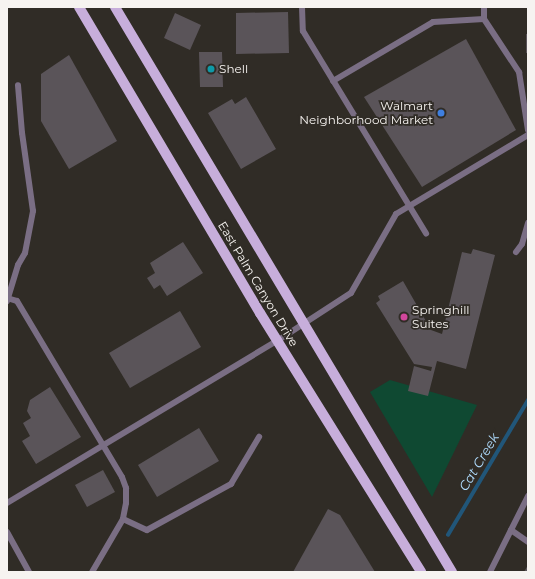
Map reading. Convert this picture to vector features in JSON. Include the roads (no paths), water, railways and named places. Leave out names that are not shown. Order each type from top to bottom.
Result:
[{"type":"main road","name":"East Palm Canyon Drive","points":[[78,7],[277,341],[421,572]]},
{"type":"main road","name":"East Palm Canyon Drive","points":[[115,7],[452,572]]},
{"type":"lane","points":[[302,7],[303,31],[408,207],[426,233]]},
{"type":"lane","points":[[484,7],[484,19],[519,72],[528,130]]},
{"type":"lane","points":[[333,81],[433,22],[484,19]]},
{"type":"lane","points":[[18,85],[22,133],[33,211],[25,253],[18,265],[7,299],[17,302],[122,477],[126,488],[126,503],[123,519],[92,572]]},
{"type":"lane","points":[[7,503],[277,341],[351,293],[396,214],[528,135]]},
{"type":"lane","points":[[516,252],[522,244],[528,223]]},
{"type":"lane","points":[[123,519],[147,530],[231,484],[259,437]]},
{"type":"lane","points":[[490,572],[528,496]]},
{"type":"lane","points":[[511,530],[528,542]]},
{"type":"lane","points":[[7,532],[29,572]]},
{"type":"waterway","name":"Cat Creek","points":[[448,535],[528,400]]},
{"type":"place","name":"Shell","points":[[211,69]]},
{"type":"place","name":"Walmart Neighborhood Market","points":[[441,113]]},
{"type":"place","name":"Springhill Suites","points":[[404,317]]}]
